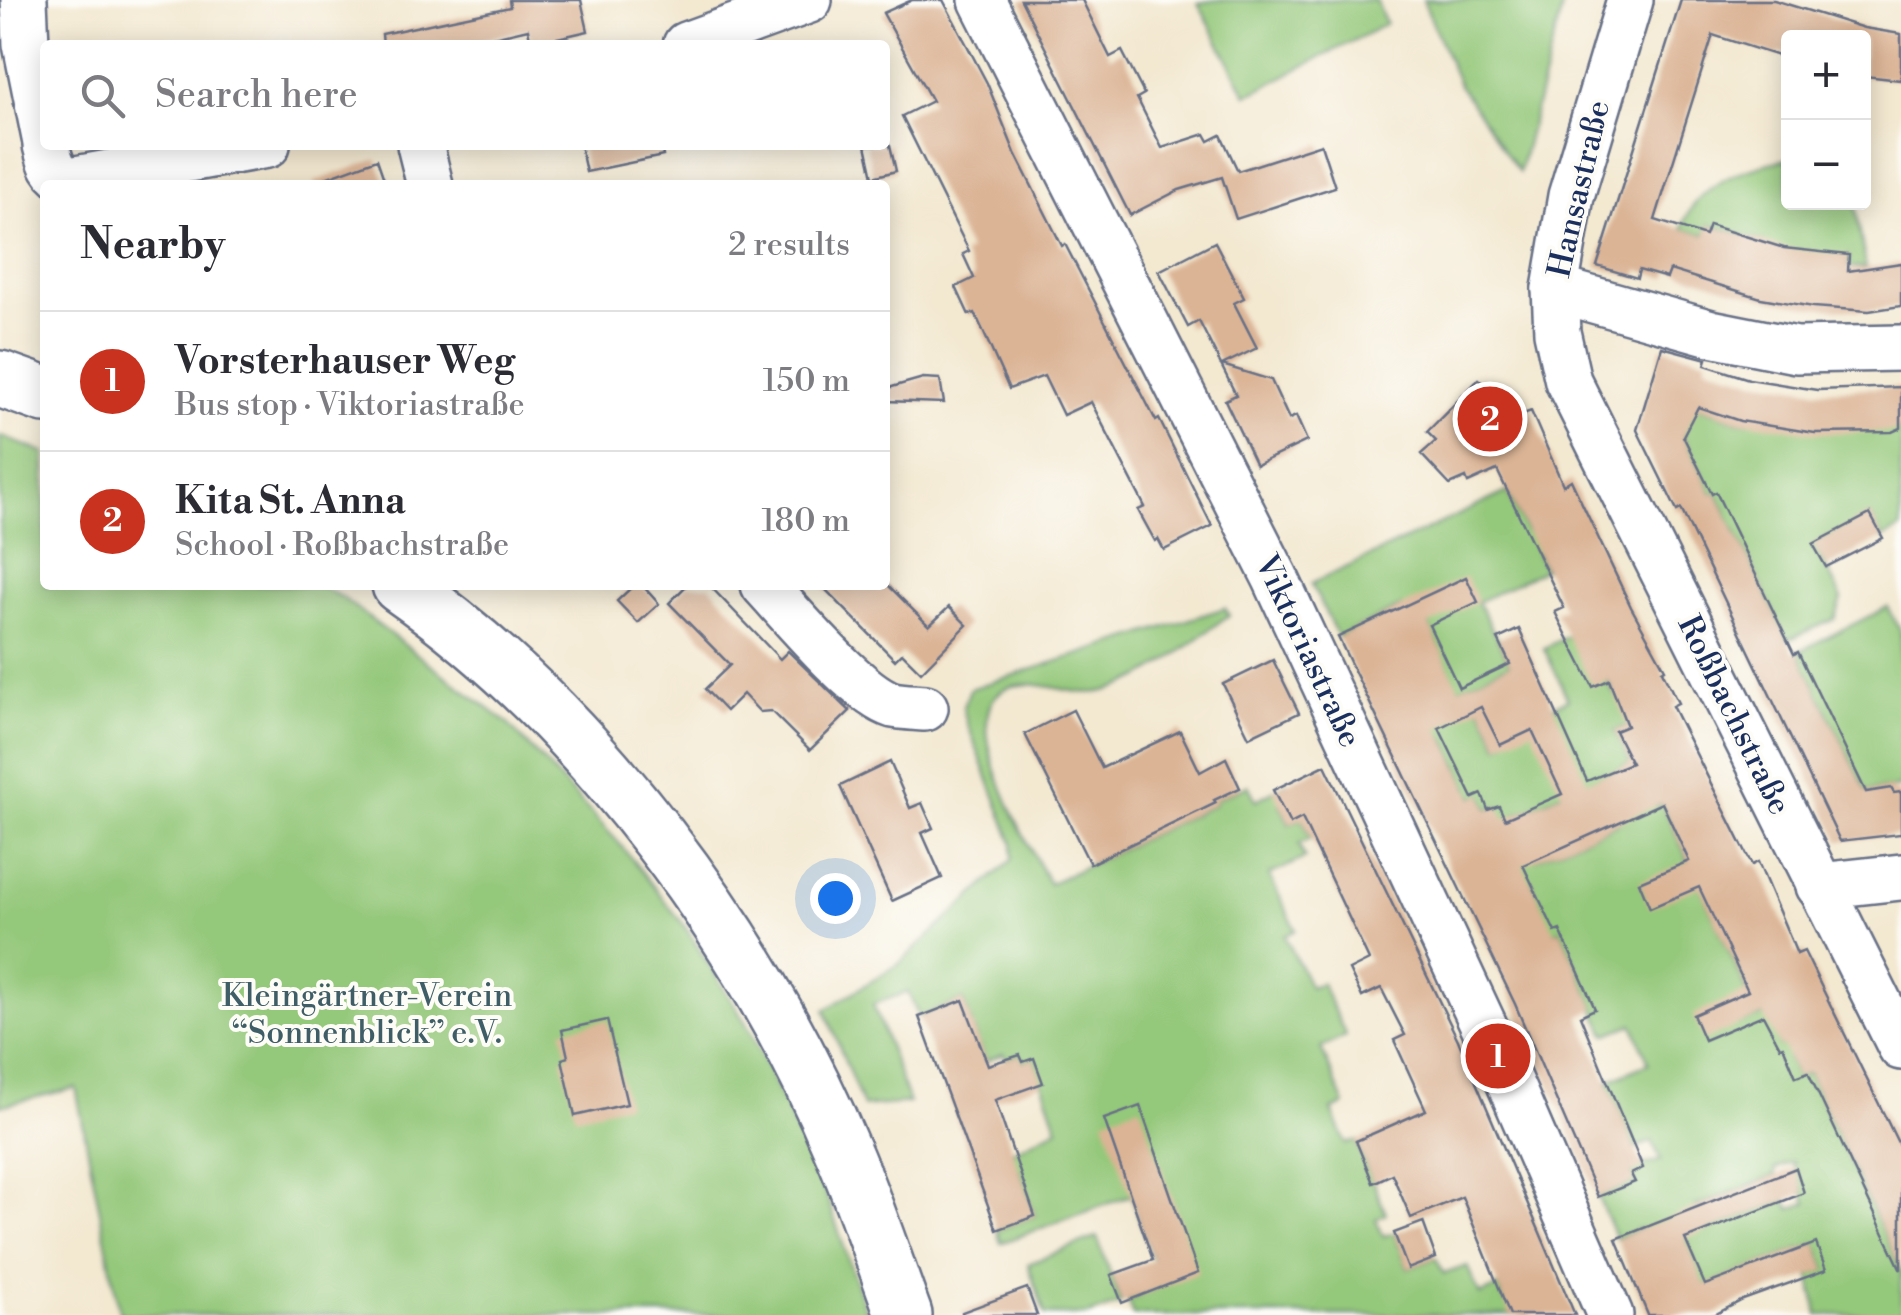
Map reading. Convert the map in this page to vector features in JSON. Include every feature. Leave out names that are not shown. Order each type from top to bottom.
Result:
[{"type":"main road","points":[[0,379],[40,393]]},
{"type":"main road","points":[[406,590],[487,654],[555,719],[674,856],[718,919],[784,1028],[843,1151],[904,1315]]},
{"type":"street","points":[[700,40],[809,0]]},
{"type":"street","name":"Viktoriastraße","points":[[982,0],[1275,577],[1498,1056],[1610,1315]]},
{"type":"street","name":"Hansastraße","points":[[1568,382],[1556,332],[1554,289],[1570,196],[1630,0]]},
{"type":"street","points":[[17,31],[40,119]]},
{"type":"street","points":[[48,150],[60,177],[84,180],[241,150]]},
{"type":"street","points":[[421,150],[429,180]]},
{"type":"street","points":[[1554,289],[1711,333],[1796,350],[1901,348]]},
{"type":"street","name":"Roßbachstraße","points":[[1568,382],[1901,1047]]},
{"type":"street","points":[[769,590],[877,698],[892,705],[925,708]]},
{"type":"street","points":[[1819,886],[1901,877]]},
{"type":"green space","points":[[1376,0],[1386,24],[1247,95],[1198,3]]},
{"type":"green space","points":[[1423,0],[1564,0],[1519,172],[1459,85]]},
{"type":"green space","points":[[1781,161],[1781,210],[1856,210],[1866,268],[1849,267],[1848,255],[1796,261],[1761,241],[1710,225],[1705,236],[1682,229],[1698,200],[1710,189],[1756,167]]},
{"type":"green space","points":[[1693,405],[1740,421],[1901,428],[1901,529],[1883,538],[1870,515],[1814,544],[1842,599],[1835,619],[1787,640],[1717,493],[1712,494],[1683,436]]},
{"type":"green space","name":"Kleingärtner-Verein “Sonnenblick” e.V.","points":[[0,436],[40,451],[40,590],[328,590],[506,722],[619,843],[684,925],[747,1025],[826,1194],[867,1315],[120,1315],[76,1088],[0,1106]]},
{"type":"green space","points":[[1507,492],[1542,551],[1537,554],[1544,569],[1478,602],[1510,664],[1458,689],[1429,626],[1413,633],[1400,607],[1338,637],[1311,584]]},
{"type":"green space","points":[[1888,607],[1901,632],[1901,787],[1866,791],[1798,652]]},
{"type":"green space","points":[[1225,608],[1229,615],[1154,669],[1122,686],[1093,693],[1024,684],[994,698],[987,720],[990,747],[1012,811],[1049,884],[1248,785],[1256,800],[1286,784],[1280,804],[1289,824],[1302,818],[1311,838],[1299,844],[1305,858],[1269,875],[1296,930],[1285,936],[1310,987],[1321,983],[1346,1036],[1321,1048],[1345,1105],[1332,1110],[1346,1144],[1356,1141],[1386,1214],[1376,1219],[1383,1236],[1394,1233],[1408,1269],[1436,1258],[1444,1274],[1467,1266],[1480,1295],[1499,1287],[1505,1302],[1519,1296],[1527,1315],[1133,1315],[1128,1301],[1162,1286],[1131,1195],[1001,1243],[997,1230],[1035,1216],[1019,1170],[1000,1157],[1058,1128],[1034,1059],[1023,1062],[1020,1055],[1007,1059],[1003,1054],[986,1061],[963,1000],[919,1017],[908,992],[873,1004],[909,1103],[863,1107],[825,1010],[899,964],[1012,860],[1013,844],[963,708],[970,689]]},
{"type":"green space","points":[[1584,628],[1613,692],[1636,722],[1615,731],[1631,763],[1517,814],[1536,859],[1618,823],[1644,784],[1656,806],[1662,803],[1757,1013],[1737,1025],[1768,1013],[1780,1046],[1788,1044],[1788,1058],[1796,1077],[1808,1073],[1901,1270],[1901,1315],[1818,1315],[1810,1275],[1826,1269],[1816,1243],[1704,1286],[1681,1230],[1638,1229],[1616,1239],[1598,1197],[1634,1182],[1630,1170],[1661,1160],[1652,1141],[1635,1148],[1607,1082],[1649,1063],[1633,1024],[1606,1035],[1560,930],[1546,936],[1546,917],[1531,882],[1516,889],[1499,806],[1489,810],[1482,795],[1473,798],[1445,739],[1428,721],[1481,707],[1499,745],[1509,740],[1568,699],[1544,648]],"holes":[[[1793,1162],[1807,1203],[1790,1209],[1786,1200],[1705,1231],[1696,1206],[1776,1175],[1775,1169]]]},
{"type":"green space","points":[[1097,1237],[1121,1303],[1088,1315],[1045,1315],[1028,1264]]},
{"type":"building","points":[[509,0],[581,0],[588,31],[549,40],[530,40],[528,29],[481,40],[383,40],[382,34],[510,7]]},
{"type":"building","points":[[912,0],[943,0],[987,83],[1015,153],[1062,246],[1065,244],[1156,421],[1159,419],[1212,526],[1164,550],[1138,510],[1145,507],[1091,402],[1063,415],[1044,376],[1009,389],[975,313],[969,315],[956,287],[974,278],[963,254],[969,251],[902,116],[932,101],[883,13]]},
{"type":"building","points":[[1021,0],[1082,0],[1110,57],[1122,51],[1144,94],[1137,98],[1162,148],[1205,134],[1209,141],[1221,135],[1238,171],[1321,144],[1335,187],[1236,219],[1222,177],[1179,190],[1130,215]]},
{"type":"building","points":[[1681,0],[1774,0],[1864,28],[1901,34],[1901,80],[1871,77],[1871,30],[1781,30],[1778,56],[1713,35],[1655,220],[1705,236],[1709,225],[1784,248],[1849,255],[1848,271],[1901,263],[1901,306],[1869,311],[1813,307],[1761,298],[1670,270],[1667,278],[1639,270],[1637,278],[1597,266]]},
{"type":"building","points":[[890,145],[896,171],[873,177],[867,150],[890,150]]},
{"type":"building","points":[[581,150],[662,150],[663,156],[586,172]]},
{"type":"building","points":[[377,159],[384,180],[319,180]]},
{"type":"building","points":[[1215,242],[1244,298],[1234,303],[1257,348],[1222,365],[1271,380],[1289,419],[1296,416],[1307,441],[1256,465],[1225,400],[1236,395],[1199,321],[1188,327],[1159,271]]},
{"type":"building","points":[[1662,347],[1707,359],[1705,365],[1749,379],[1817,390],[1901,387],[1901,428],[1892,432],[1815,433],[1740,421],[1698,407],[1683,436],[1712,494],[1716,492],[1866,792],[1891,788],[1894,793],[1901,792],[1901,834],[1840,841],[1681,509],[1677,511],[1637,430]]},
{"type":"building","points":[[923,378],[940,379],[944,403],[890,401],[890,388]]},
{"type":"building","points":[[1479,379],[1518,416],[1531,411],[1563,485],[1571,480],[1665,669],[1662,671],[1678,703],[1672,706],[1752,865],[1758,862],[1797,954],[1804,951],[1901,1149],[1901,1270],[1808,1072],[1796,1077],[1783,1046],[1780,1047],[1763,1015],[1704,1040],[1693,1015],[1748,991],[1699,887],[1650,908],[1639,882],[1689,861],[1662,803],[1523,865],[1555,932],[1560,930],[1595,1009],[1580,1016],[1643,1168],[1631,1174],[1635,1182],[1598,1197],[1515,1004],[1338,637],[1466,577],[1478,602],[1429,625],[1459,688],[1510,664],[1498,639],[1519,629],[1587,781],[1631,763],[1615,731],[1627,726],[1609,680],[1593,687],[1555,612],[1564,608],[1497,470],[1468,483],[1466,478],[1450,485],[1421,454],[1436,441],[1427,432]],"holes":[[[1481,707],[1500,745],[1532,730],[1562,794],[1505,819],[1499,806],[1488,810],[1482,794],[1473,798],[1439,728]]]},
{"type":"building","points":[[1870,514],[1883,538],[1826,567],[1813,544]]},
{"type":"building","points":[[890,587],[929,626],[949,607],[967,625],[921,672],[902,653],[895,660],[826,590]]},
{"type":"building","points":[[629,590],[646,590],[659,604],[638,623],[617,601]]},
{"type":"building","points":[[682,590],[714,590],[780,659],[788,651],[850,711],[810,750],[771,711],[760,712],[743,694],[726,711],[705,689],[730,665],[669,603]]},
{"type":"building","points":[[1273,660],[1299,713],[1249,737],[1223,684]]},
{"type":"building","points":[[1073,710],[1102,768],[1180,731],[1200,772],[1226,758],[1240,788],[1090,864],[1025,734]]},
{"type":"building","points":[[890,762],[910,808],[922,803],[933,828],[922,833],[942,878],[892,901],[840,786]]},
{"type":"building","points":[[1325,765],[1458,1040],[1575,1315],[1510,1315],[1462,1197],[1411,1218],[1392,1174],[1373,1183],[1356,1141],[1426,1110],[1394,1040],[1405,1035],[1381,988],[1362,997],[1349,970],[1369,960],[1302,818],[1290,824],[1273,790]]},
{"type":"building","points":[[963,1000],[988,1065],[1020,1055],[1023,1062],[1034,1058],[1043,1083],[995,1100],[1035,1216],[997,1230],[919,1017]]},
{"type":"building","points":[[607,1020],[627,1104],[575,1116],[562,1059],[568,1057],[562,1030]]},
{"type":"building","points":[[1140,1106],[1198,1273],[1122,1303],[1111,1275],[1153,1260],[1104,1119]]},
{"type":"building","points":[[1796,1168],[1804,1193],[1685,1239],[1705,1285],[1816,1243],[1826,1270],[1743,1300],[1714,1315],[1648,1315],[1616,1239]]},
{"type":"building","points":[[1423,1222],[1436,1258],[1408,1269],[1394,1233]]},
{"type":"building","points":[[1027,1288],[1037,1315],[962,1315],[962,1312]]},
{"type":"place","name":"Kita St. Anna","points":[[1490,419]]},
{"type":"place","name":"Vorsterhauser Weg","points":[[1498,1056]]}]
